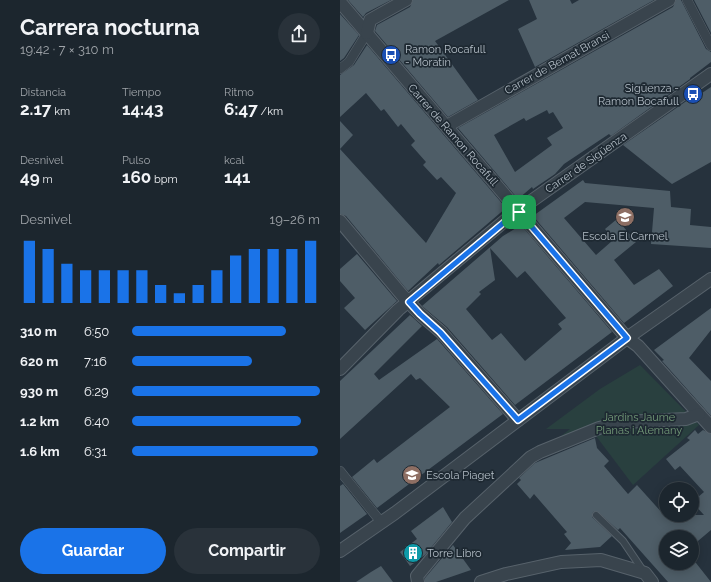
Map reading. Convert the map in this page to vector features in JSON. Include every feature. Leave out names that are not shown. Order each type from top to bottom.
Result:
[{"type":"street","points":[[340,69],[349,62],[366,33],[370,20],[406,0]]},
{"type":"street","name":"Carrer de Bernat Bransi","points":[[447,126],[669,0]]},
{"type":"street","points":[[687,0],[711,46]]},
{"type":"street","name":"Carrer de Ramon Rocafull","points":[[340,2],[410,86],[447,126],[627,338],[638,346],[711,427]]},
{"type":"street","name":"Carrer de Sigüenza","points":[[340,369],[409,302],[514,214],[519,212],[711,74]]},
{"type":"street","points":[[340,221],[409,302],[440,332],[518,420]]},
{"type":"street","points":[[340,551],[627,338],[711,279]]},
{"type":"street","points":[[418,582],[417,576],[465,518],[530,457],[546,448],[612,425],[624,422],[686,418],[699,414]]},
{"type":"street","points":[[340,472],[381,522]]},
{"type":"street","points":[[481,582],[506,574],[561,562],[593,560],[601,560],[649,578]]},
{"type":"lane","points":[[596,515],[623,541],[649,578]]},
{"type":"green space","name":"Jardins Jaume Planas i Alemany","points":[[640,365],[699,425],[633,485],[596,436],[579,437],[551,444],[570,429],[546,429],[600,389]]},
{"type":"building","points":[[348,0],[391,0],[366,13],[363,17]]},
{"type":"building","points":[[413,0],[509,0],[435,41],[478,100],[448,117],[375,31],[377,25],[410,7]]},
{"type":"building","points":[[529,0],[570,0],[572,4],[579,0],[654,0],[535,67],[518,29],[537,19]]},
{"type":"building","points":[[676,0],[681,0],[706,49],[711,52],[711,62],[611,136],[609,134],[564,164],[555,174],[533,189],[532,187],[518,199],[458,128],[673,7]],"holes":[[[547,110],[549,114],[553,112],[563,128],[547,138],[552,145],[515,172],[494,135],[524,118],[526,121]]]},
{"type":"building","points":[[694,0],[711,0],[711,33]]},
{"type":"building","points":[[340,14],[359,35],[344,58],[340,61]]},
{"type":"building","points":[[367,45],[506,208],[439,265],[438,263],[408,291],[346,216],[340,214],[340,149],[426,243],[456,193],[441,177],[437,180],[423,165],[426,162],[411,145],[415,141],[401,124],[398,127],[384,109],[381,111],[366,93],[340,117],[340,75],[354,65]]},
{"type":"building","points":[[711,87],[711,162],[672,184],[623,145],[698,93],[699,95]]},
{"type":"building","points":[[340,121],[353,135],[340,149]]},
{"type":"building","points":[[583,180],[585,183],[670,191],[671,207],[691,209],[690,225],[711,227],[711,248],[651,244],[654,208],[585,202],[564,218],[596,255],[612,241],[607,236],[609,234],[605,229],[617,219],[636,242],[614,260],[634,285],[659,269],[673,286],[624,323],[533,216]]},
{"type":"building","points":[[521,225],[612,332],[515,405],[447,327],[422,306],[503,236]],"holes":[[[490,248],[517,278],[525,271],[566,318],[558,324],[562,329],[525,361],[501,333],[492,340],[466,309],[481,294],[479,292],[495,280]]]},
{"type":"building","points":[[357,254],[397,301],[365,330],[344,308],[355,298],[340,281],[340,269]]},
{"type":"building","points":[[711,308],[711,330],[689,358],[711,381],[711,416],[654,350]]},
{"type":"building","points":[[410,315],[422,326],[374,374],[379,380],[437,339],[503,414],[377,508],[352,477],[374,459],[377,463],[450,407],[420,378],[416,380],[411,374],[340,439],[340,381]]},
{"type":"building","points":[[695,430],[698,434],[703,430],[711,434],[711,530],[699,540],[699,530],[659,530],[659,570],[699,570],[699,567],[711,582],[668,582],[620,528],[618,530],[597,511],[593,512],[592,517],[612,536],[600,547],[565,550],[571,543],[564,534],[567,532],[534,494],[530,499],[517,484],[521,480],[519,478],[535,463],[595,438],[597,448],[609,461],[604,466],[628,494],[637,485],[659,509],[659,522],[699,522],[699,515],[704,515],[699,510],[699,496],[704,492],[699,487],[699,482],[695,482],[680,466],[675,470],[666,459],[690,440],[687,438]]},
{"type":"building","points":[[343,484],[367,514],[340,533],[340,486]]},
{"type":"building","points":[[443,507],[452,522],[425,555],[410,566],[400,552],[417,539],[411,531]]},
{"type":"building","points":[[453,545],[471,570],[436,582],[425,582],[425,578]]},
{"type":"building","points":[[381,566],[393,582],[356,582],[371,572]]},
{"type":"place","name":"Ramon Rocafull - Moratin","points":[[391,55]]},
{"type":"place","name":"Sigüenza - Ramon Bocafull","points":[[693,94]]},
{"type":"place","name":"Escola El Carmel","points":[[625,217]]},
{"type":"place","name":"Escola Piaget","points":[[412,475]]},
{"type":"place","name":"Torre Libro","points":[[413,553]]},
{"type":"route","points":[[519,212],[627,338],[518,420],[440,332],[409,302],[514,214],[519,212]]}]
